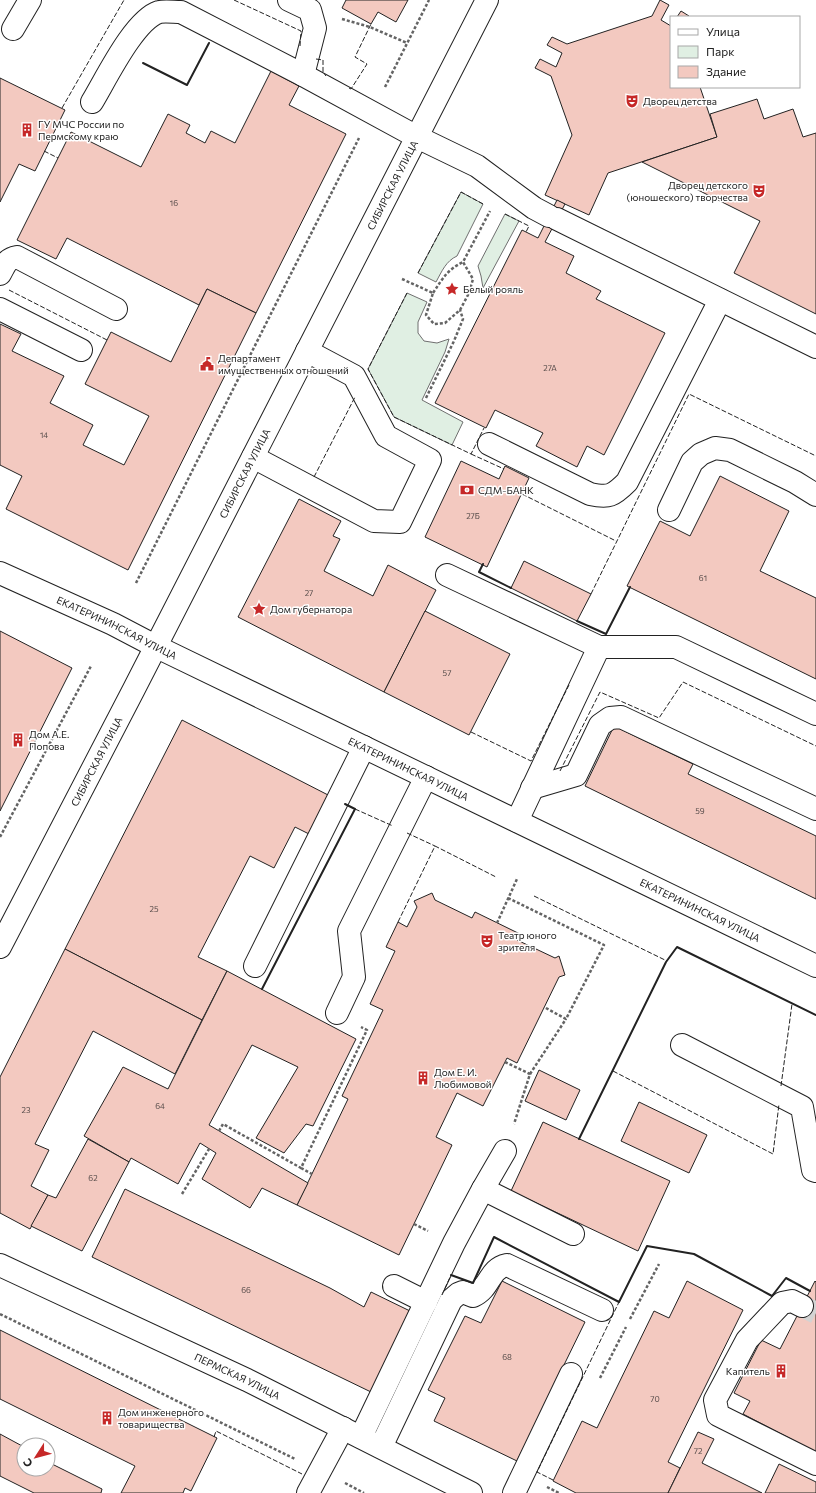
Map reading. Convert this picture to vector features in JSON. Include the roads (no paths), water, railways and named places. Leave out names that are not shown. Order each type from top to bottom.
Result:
[{"type":"main road","points":[[13,29],[30,0]]},
{"type":"main road","points":[[289,0],[310,10],[316,28],[303,75]]},
{"type":"main road","name":"СИБИРСКАЯ УЛИЦА","points":[[0,947],[488,0]]},
{"type":"main road","points":[[92,102],[126,43],[142,24],[159,12],[181,12],[303,75],[417,137],[477,166],[534,208],[816,347]]},
{"type":"main road","points":[[0,274],[4,265],[10,259],[17,257],[116,309]]},
{"type":"main road","points":[[489,444],[590,494],[604,497],[617,493],[627,482],[720,300]]},
{"type":"main road","points":[[0,309],[81,350]]},
{"type":"main road","points":[[253,457],[374,521],[400,522],[430,460],[386,436],[354,376],[307,351]]},
{"type":"main road","points":[[670,510],[692,462],[701,454],[715,448],[730,450],[795,482],[816,495]]},
{"type":"main road","name":"ЕКАТЕРИНИНСКАЯ УЛИЦА","points":[[0,573],[113,624],[155,646],[816,966]]},
{"type":"main road","points":[[447,575],[599,647],[676,647],[816,714]]},
{"type":"main road","points":[[517,821],[599,647]]},
{"type":"main road","points":[[532,788],[576,775],[600,725],[610,718],[621,717],[816,809]]},
{"type":"main road","points":[[256,966],[364,747]]},
{"type":"main road","points":[[337,1013],[354,977],[349,931],[426,777]]},
{"type":"main road","points":[[682,1045],[802,1107],[813,1170],[816,1172]]},
{"type":"main road","points":[[308,1493],[320,1471],[352,1433],[426,1302],[454,1243],[504,1151]]},
{"type":"main road","points":[[483,1189],[573,1234]]},
{"type":"main road","name":"ПЕРМСКАЯ УЛИЦА","points":[[0,1265],[247,1380],[381,1447],[460,1491]]},
{"type":"main road","points":[[381,1447],[451,1300],[463,1292],[473,1296],[480,1293],[486,1286],[493,1273],[500,1266],[507,1265],[602,1310]]},
{"type":"main road","points":[[394,1286],[426,1302]]},
{"type":"main road","points":[[802,1306],[792,1301],[782,1303],[748,1340],[715,1400],[718,1415],[816,1464]]},
{"type":"main road","points":[[514,1493],[571,1374]]},
{"type":"tunnel","points":[[802,1306],[816,1313]]},
{"type":"place","name":"Дворец детства","points":[[632,101]]},
{"type":"place","name":"ГУ МЧС России по Пермскому краю","points":[[27,130]]},
{"type":"place","name":"Дворец детского (юношеского) творчества","points":[[759,191]]},
{"type":"place","name":"Белый рояль","points":[[452,289]]},
{"type":"place","name":"Департамент имущественных отношений","points":[[207,364]]},
{"type":"place","name":"СДМ-БАНК","points":[[467,490]]},
{"type":"place","name":"Дом губернатора","points":[[259,609]]},
{"type":"place","name":"Дом А.Е. Попова","points":[[18,740]]},
{"type":"place","name":"Театр юного зрителя","points":[[487,941]]},
{"type":"place","name":"Дом Е. И. Любимовой","points":[[423,1078]]},
{"type":"place","name":"Капитель","points":[[781,1371]]},
{"type":"place","name":"Дом инженерного товарищества","points":[[107,1418]]}]
